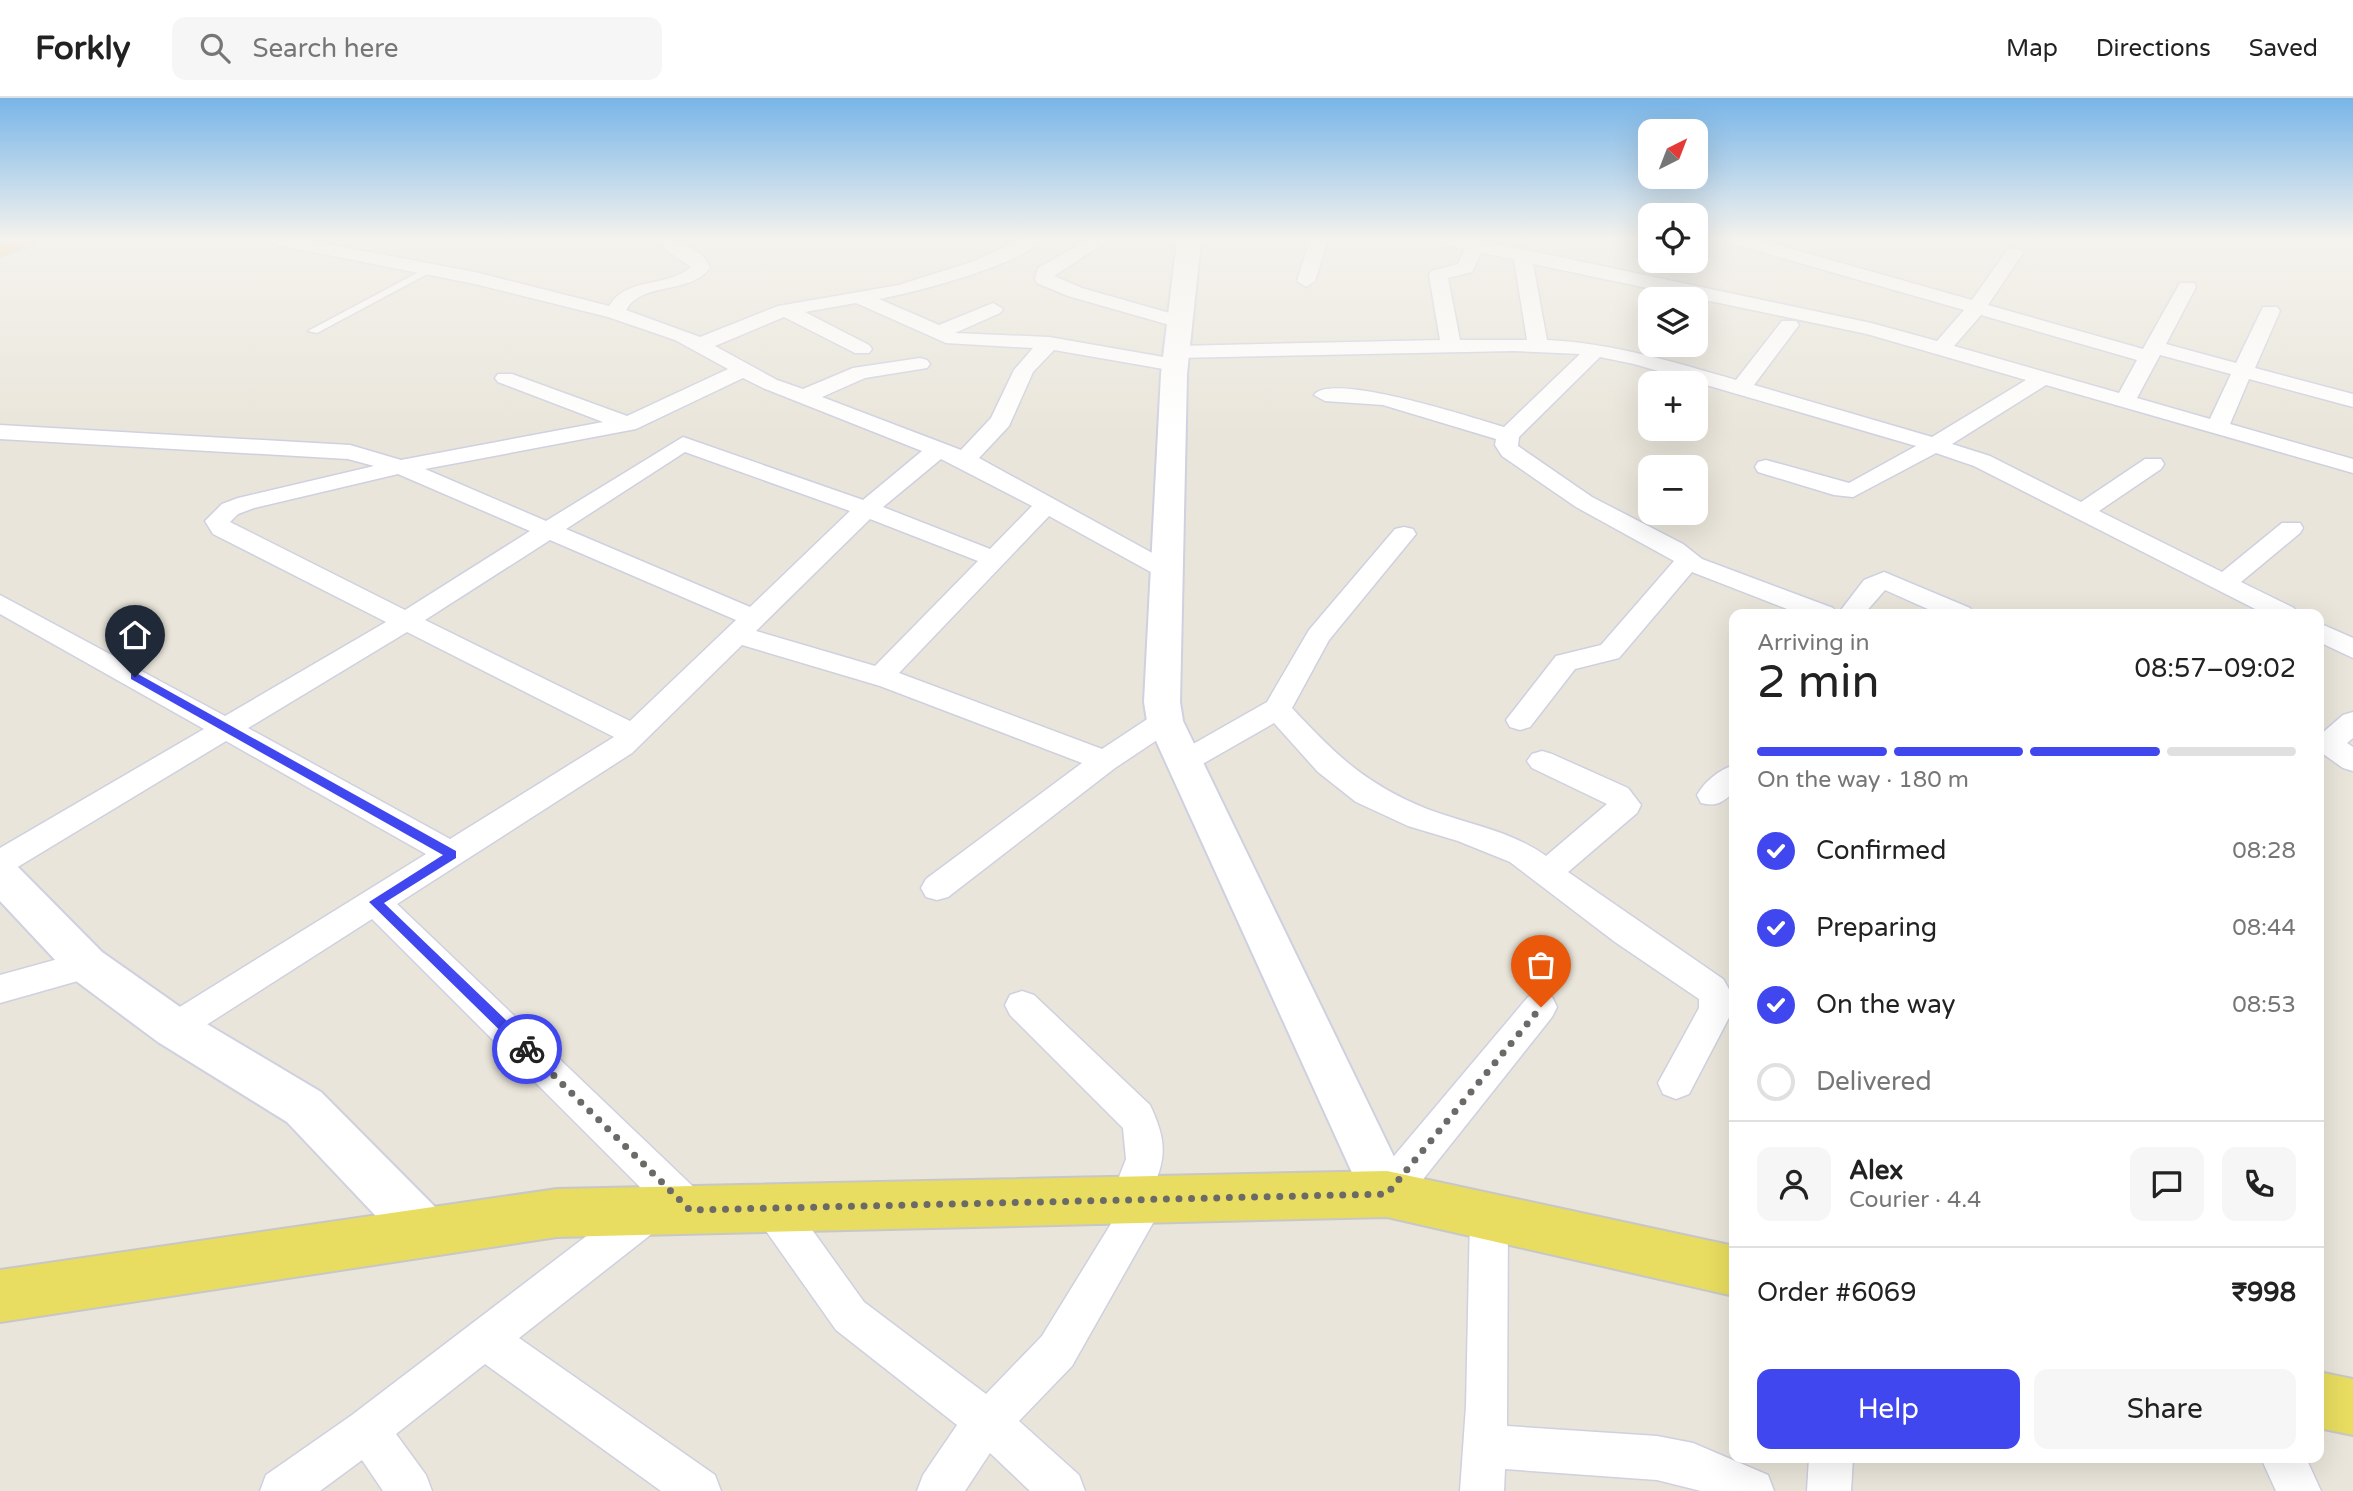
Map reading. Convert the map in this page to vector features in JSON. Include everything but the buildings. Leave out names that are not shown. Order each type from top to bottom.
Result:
[{"type":"main road","points":[[0,1296],[557,1213],[1387,1194],[1729,1269]]},
{"type":"main road","points":[[2324,1401],[2353,1408]]},
{"type":"street","points":[[580,305],[615,313],[701,344],[759,380],[951,455],[1048,503],[1167,571]]},
{"type":"street","points":[[615,313],[620,305]]},
{"type":"street","points":[[701,344],[785,310],[813,305]]},
{"type":"street","points":[[875,305],[938,333],[967,342],[1177,346],[1538,345],[1596,349],[1741,387],[1935,444],[1993,466],[2275,609]]},
{"type":"street","points":[[1096,305],[1177,346]]},
{"type":"street","points":[[1182,305],[1177,346],[1167,571],[1162,702],[1165,721],[1182,763],[1387,1194],[1541,1007]]},
{"type":"street","points":[[1443,305],[1451,346]]},
{"type":"street","points":[[1533,305],[1538,345]]},
{"type":"street","points":[[1753,305],[1827,319],[1941,349],[2028,387],[2124,403],[2353,466]]},
{"type":"street","points":[[1966,305],[2151,352],[2244,371],[2353,401]]},
{"type":"street","points":[[1941,349],[1978,305]]},
{"type":"street","points":[[2124,403],[2177,305]]},
{"type":"street","points":[[938,333],[993,309]]},
{"type":"street","points":[[785,310],[862,349]]},
{"type":"street","points":[[2217,428],[2270,311]]},
{"type":"street","points":[[1741,387],[1789,325]]},
{"type":"street","points":[[174,1028],[602,761],[635,736],[866,509],[1001,421],[1024,370],[1049,343]]},
{"type":"street","points":[[1596,349],[1508,435],[1506,445],[1510,451],[1584,502],[1675,550],[1701,568],[1811,609]]},
{"type":"street","points":[[803,397],[860,372],[920,364]]},
{"type":"street","points":[[635,736],[222,529],[217,521],[230,509],[246,503],[400,467],[628,424],[744,369]]},
{"type":"street","points":[[505,378],[628,424]]},
{"type":"street","points":[[1766,467],[1848,491],[1935,444],[2028,387]]},
{"type":"street","points":[[1325,395],[1384,399],[1508,435]]},
{"type":"street","points":[[0,432],[350,452],[400,467],[547,530],[745,626],[1105,761]]},
{"type":"street","points":[[0,863],[407,621],[682,444],[866,509],[994,559]]},
{"type":"street","points":[[2083,511],[2153,464]]},
{"type":"street","points":[[880,677],[1048,503]]},
{"type":"street","points":[[2224,583],[2291,528]]},
{"type":"street","points":[[1182,763],[1277,709],[1318,636],[1404,534]]},
{"type":"street","points":[[1520,720],[1566,663],[1610,652],[1688,561]]},
{"type":"street","points":[[1855,609],[1873,586],[1884,580],[1950,609]]},
{"type":"street","points":[[0,603],[452,855]]},
{"type":"street","points":[[2324,634],[2353,649]]},
{"type":"street","points":[[1277,709],[1328,765],[1367,794],[1419,818],[1507,847],[1711,989],[1717,998],[1716,1010],[1676,1083]]},
{"type":"street","points":[[937,888],[1105,761],[1165,721]]},
{"type":"street","points":[[2353,722],[2330,742],[2331,747],[2353,761]]},
{"type":"street","points":[[1542,761],[1617,796],[1626,805],[1546,873]]},
{"type":"street","points":[[1712,795],[1729,780]]},
{"type":"street","points":[[0,874],[87,965],[174,1028],[304,1107],[426,1233]]},
{"type":"street","points":[[282,1491],[368,1430],[485,1339],[670,1211],[375,902]]},
{"type":"street","points":[[0,989],[87,965]]},
{"type":"street","points":[[939,1491],[988,1422],[1057,1351],[1138,1200],[1147,1157],[1147,1138],[1137,1117],[1022,1005]]},
{"type":"street","points":[[773,1208],[850,1316],[988,1422],[1063,1491]]},
{"type":"street","points":[[1482,1491],[1489,1216]]},
{"type":"street","points":[[485,1339],[699,1491]]},
{"type":"street","points":[[368,1430],[410,1491]]},
{"type":"street","points":[[1485,1446],[1657,1458],[1693,1465],[1752,1491]]},
{"type":"street","points":[[1829,1491],[1831,1463]]},
{"type":"street","points":[[2286,1463],[2300,1491]]},
{"type":"lane","points":[[313,331],[362,305]]},
{"type":"way so far","points":[[527,1049],[690,1210],[1387,1194],[1541,1007]]},
{"type":"route","points":[[135,677],[452,855],[375,902],[527,1049]]}]
